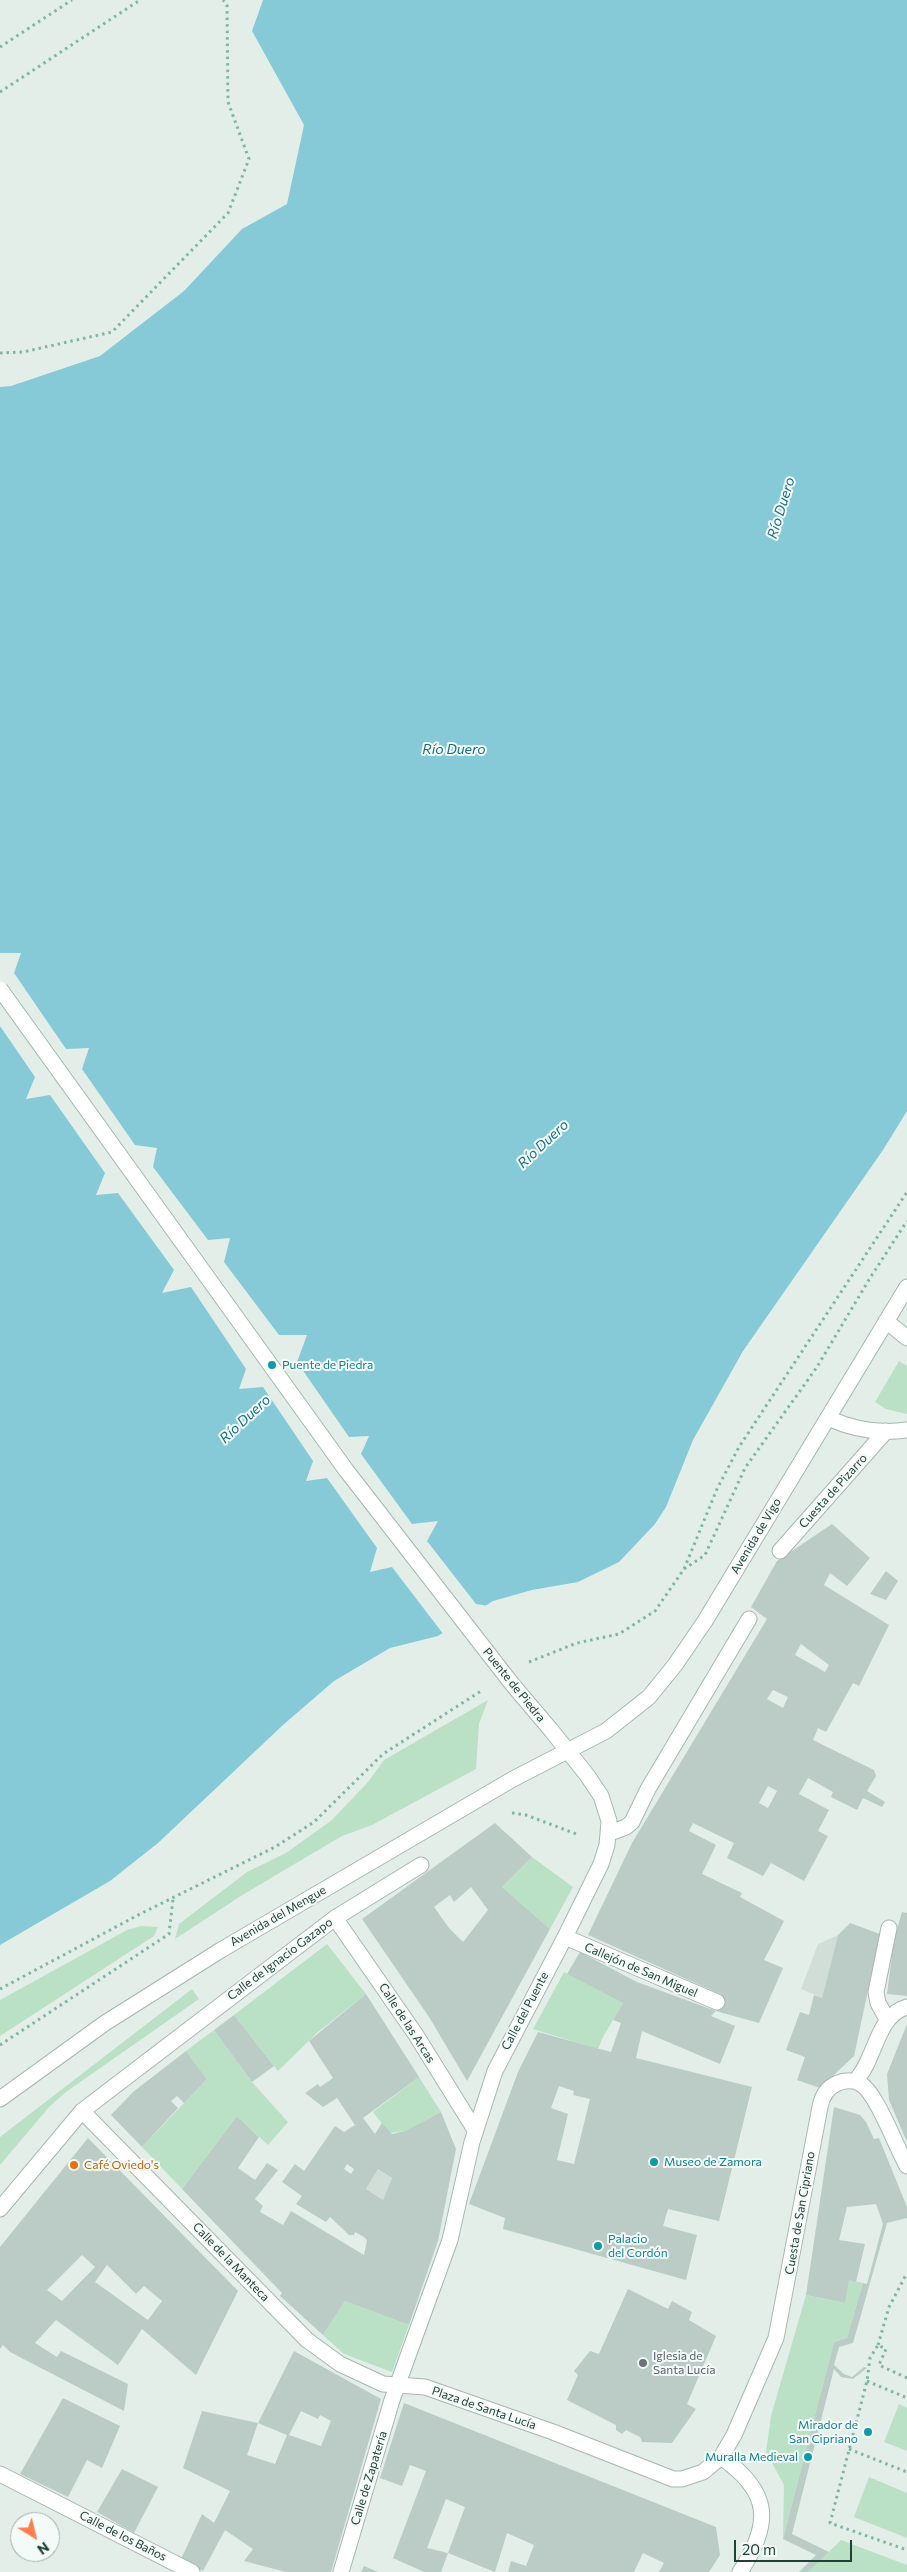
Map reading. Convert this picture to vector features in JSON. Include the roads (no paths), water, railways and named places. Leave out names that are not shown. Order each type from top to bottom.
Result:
[{"type":"street","name":"Puente de Piedra","points":[[0,989],[346,1470],[512,1684],[568,1752]]},
{"type":"street","name":"Avenida de Vigo","points":[[568,1752],[606,1731],[636,1709],[675,1665],[705,1621],[907,1287]]},
{"type":"street","points":[[886,1321],[907,1338]]},
{"type":"street","points":[[828,1418],[854,1427],[886,1432],[907,1430]]},
{"type":"street","name":"Cuesta de Pizarro","points":[[780,1551],[886,1432]]},
{"type":"street","points":[[610,1833],[626,1827],[632,1822],[648,1789],[749,1619]]},
{"type":"street","name":"Calle del Puente","points":[[398,2386],[446,2251],[475,2130],[503,2052],[565,1937],[605,1855],[610,1833],[607,1810],[600,1796],[568,1752]]},
{"type":"street","name":"Avenida del Mengue","points":[[0,2098],[105,2023],[221,1950],[512,1779],[568,1752]]},
{"type":"street","name":"Calle de Ignacio Gazapo","points":[[0,2209],[82,2111],[335,1918],[421,1865]]},
{"type":"street","name":"Calle de las Arcas","points":[[335,1918],[416,2035],[475,2130]]},
{"type":"street","points":[[887,2019],[876,1996],[889,1928]]},
{"type":"street","name":"Callejón de San Miguel","points":[[565,1937],[717,2002]]},
{"type":"street","points":[[907,2007],[887,2019],[869,2062],[855,2081],[862,2084],[873,2097],[907,2166]]},
{"type":"street","name":"Cuesta de San Cipriano","points":[[721,2457],[734,2435],[776,2338],[822,2099],[826,2092],[839,2082],[855,2081]]},
{"type":"street","name":"Calle de la Manteca","points":[[82,2111],[316,2347],[340,2364],[383,2384],[398,2386]]},
{"type":"street","name":"Plaza de Santa Lucía","points":[[398,2386],[425,2387],[554,2432],[673,2479],[682,2479],[703,2472],[721,2457]]},
{"type":"street","name":"Calle de Zapatería","points":[[341,2572],[398,2386]]},
{"type":"street","points":[[721,2457],[736,2468],[751,2484],[760,2499],[763,2516],[760,2536],[740,2572]]},
{"type":"street","name":"Calle de los Baños","points":[[0,2474],[192,2572]]},
{"type":"water","name":"Río Duero","points":[[263,0],[907,0],[907,1111],[883,1150],[743,1351],[693,1440],[666,1507],[655,1524],[619,1562],[578,1582],[532,1590],[493,1601],[438,1636],[390,1648],[334,1681],[283,1725],[158,1843],[110,1881],[0,1945],[0,387],[11,386],[100,356],[184,291],[242,229],[287,204],[304,125],[252,31]]},
{"type":"place","name":"Puente de Piedra","points":[[272,1365]]},
{"type":"place","name":"Museo de Zamora","points":[[654,2162]]},
{"type":"place","name":"Café Oviedo's","points":[[74,2165]]},
{"type":"place","name":"Palacio del Cordón","points":[[598,2246]]},
{"type":"place","name":"Iglesia de Santa Lucía","points":[[643,2363]]},
{"type":"place","name":"Mirador de San Cipriano","points":[[868,2432]]},
{"type":"place","name":"Muralla Medieval","points":[[808,2457]]}]
